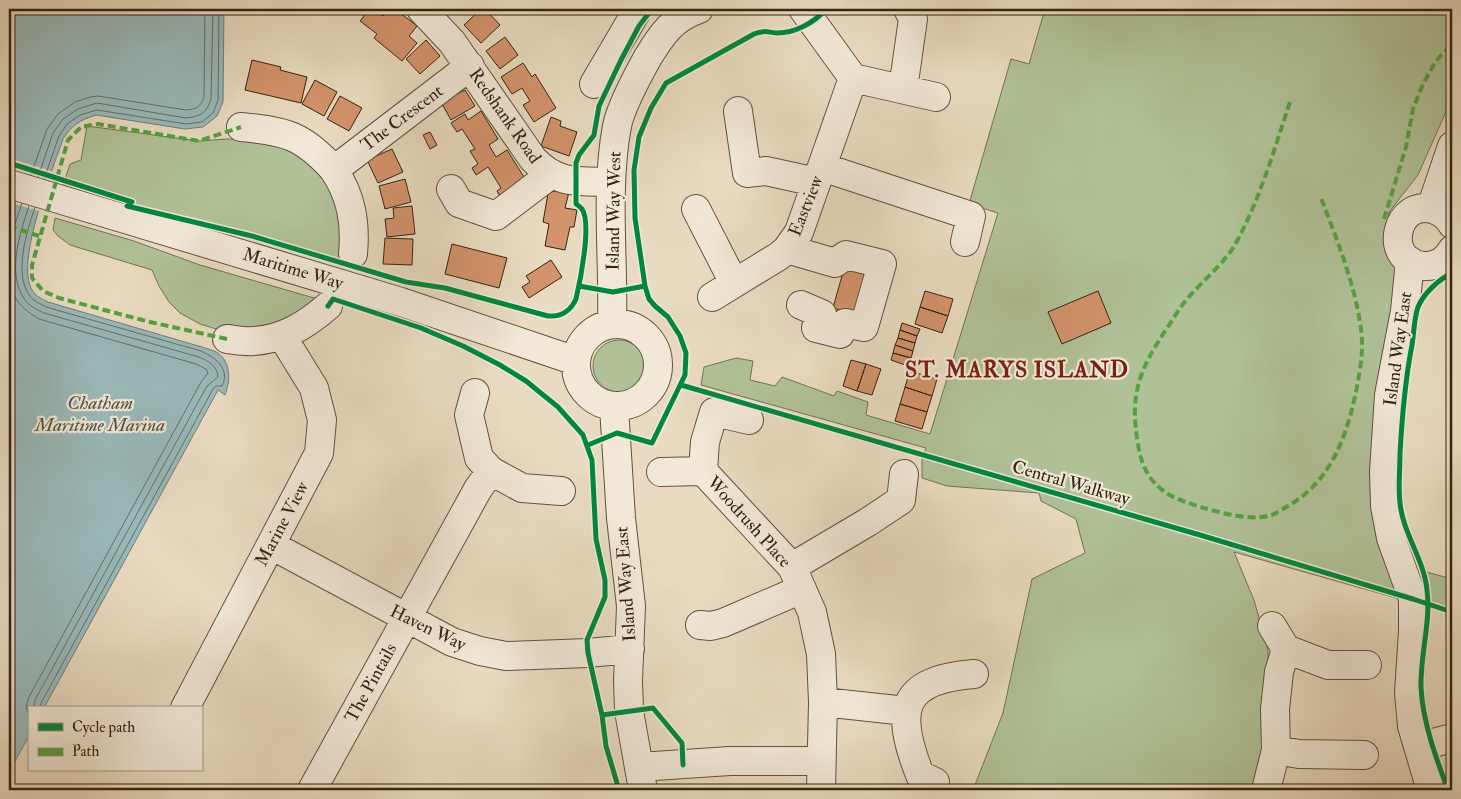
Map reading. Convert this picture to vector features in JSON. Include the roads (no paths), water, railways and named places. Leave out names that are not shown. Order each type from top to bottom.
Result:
[{"type":"street","name":"Redshank Road","points":[[421,9],[440,28],[470,66],[533,159],[550,175],[575,181],[611,182]]},
{"type":"street","points":[[594,84],[638,9]]},
{"type":"street","name":"Island Way West","points":[[612,324],[611,182],[618,124],[636,77],[663,32],[691,12],[699,9]]},
{"type":"street","points":[[804,9],[853,78],[936,97]]},
{"type":"street","points":[[903,89],[913,19],[908,9]]},
{"type":"street","name":"The Crescent","points":[[334,170],[470,66]]},
{"type":"street","name":"Eastview","points":[[694,210],[723,290],[787,250],[799,232],[853,78]]},
{"type":"street","points":[[738,111],[747,173],[766,171],[819,175],[971,216],[965,242]]},
{"type":"street","points":[[241,127],[280,132],[296,138],[317,152],[334,170],[344,186],[353,212],[355,224],[353,254]]},
{"type":"street","points":[[1452,146],[1442,216],[1424,208],[1415,210],[1407,215],[1400,225],[1398,232],[1398,244],[1402,254],[1418,265],[1438,264],[1448,257],[1452,250]]},
{"type":"street","points":[[451,189],[459,203],[496,216],[550,175]]},
{"type":"street","name":"Maritime Way","points":[[9,184],[402,302],[576,361]]},
{"type":"street","points":[[787,250],[835,263],[846,255],[882,264],[874,329],[845,323],[840,334],[816,328],[822,314],[802,305]]},
{"type":"street","name":"Island Way East","points":[[1410,261],[1405,312],[1389,396],[1384,472],[1385,506],[1391,538],[1413,599],[1409,693],[1412,726],[1431,790]]},
{"type":"street","points":[[227,339],[254,341],[282,336],[307,323],[328,306]]},
{"type":"street","points":[[612,324],[626,324],[639,329],[650,338],[656,350],[659,364],[657,378],[651,390],[641,400],[628,406],[614,407],[601,404],[590,397],[576,374],[576,361],[580,347],[588,336],[599,328],[612,324]]},
{"type":"street","name":"Marine View","points":[[186,706],[319,453],[322,420],[314,388],[282,336]]},
{"type":"street","points":[[475,393],[469,415],[479,458],[491,471],[522,488],[561,491]]},
{"type":"street","name":"Island Way East","points":[[614,407],[621,518],[631,606],[628,680],[629,711],[641,779]]},
{"type":"street","points":[[703,471],[705,442],[714,412],[749,420]]},
{"type":"street","name":"The Pintails","points":[[312,790],[478,489],[491,471]]},
{"type":"street","name":"Woodrush Place","points":[[661,472],[703,471],[797,578],[812,612],[820,654],[823,702],[821,790]]},
{"type":"street","points":[[700,625],[711,626],[723,623],[797,578],[868,522],[901,500],[904,474]]},
{"type":"street","name":"Haven Way","points":[[271,544],[452,642],[480,652],[506,656],[588,653],[630,649]]},
{"type":"street","points":[[1272,626],[1286,649],[1328,665],[1367,665]]},
{"type":"street","points":[[1266,790],[1276,750],[1278,672],[1286,649]]},
{"type":"street","points":[[935,782],[920,775],[906,725],[906,711],[915,693],[929,683],[956,675],[974,674]]},
{"type":"street","points":[[823,702],[906,711]]},
{"type":"street","points":[[1418,747],[1452,738]]},
{"type":"street","points":[[1276,750],[1299,754],[1364,755]]},
{"type":"street","points":[[641,779],[730,761],[821,761]]},
{"type":"water","name":"Chatham Maritime Marina","points":[[9,9],[224,9],[223,102],[217,116],[203,127],[185,129],[96,115],[85,119],[70,130],[63,139],[36,219],[28,264],[29,282],[35,294],[48,302],[215,351],[226,362],[229,378],[225,395],[218,390],[45,706],[28,706],[28,738],[9,772]]},
{"type":"district","name":"ST. MARYS ISLAND","points":[[1017,370]]}]
